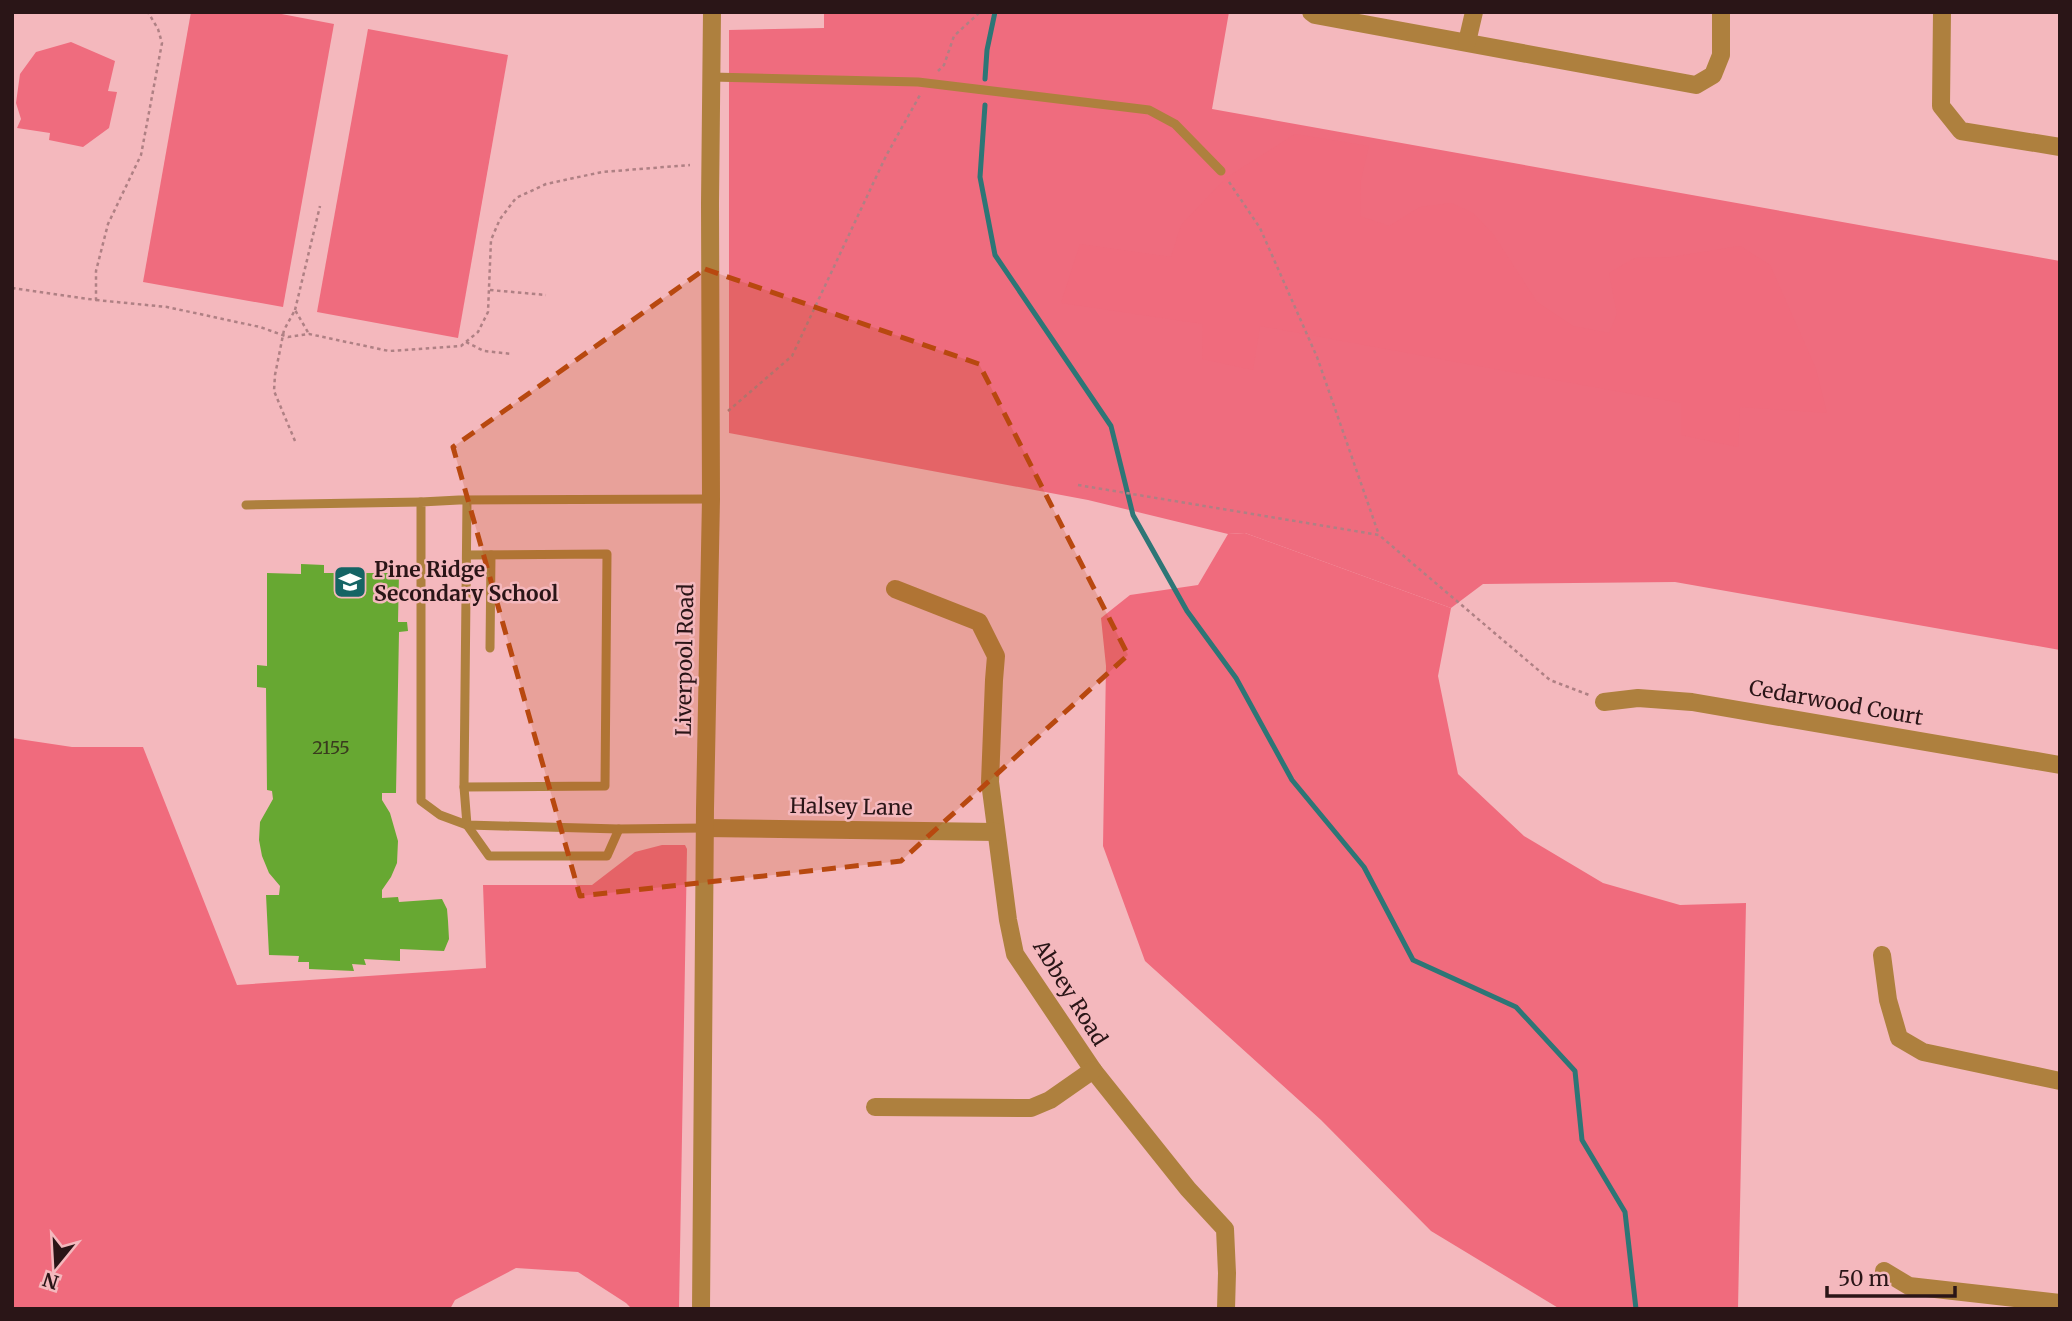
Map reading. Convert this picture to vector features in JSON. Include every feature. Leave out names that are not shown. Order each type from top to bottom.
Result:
[{"type":"street","name":"Liverpool Road","points":[[701,1309],[704,828],[710,499],[712,12]]},
{"type":"street","points":[[1311,12],[1315,15],[1696,85],[1713,75],[1721,55],[1721,12]]},
{"type":"street","points":[[1467,42],[1474,12]]},
{"type":"street","points":[[1942,12],[1941,106],[1961,131],[2060,148]]},
{"type":"street","name":"Abbey Road","points":[[895,589],[979,622],[996,656],[990,782],[1015,954],[1093,1070],[1188,1189],[1225,1229],[1226,1309]]},
{"type":"street","name":"Cedarwood Court","points":[[1604,702],[1638,698],[1692,702],[2060,765]]},
{"type":"street","name":"Halsey Lane","points":[[704,828],[996,832]]},
{"type":"street","points":[[1882,955],[1888,1000],[1899,1038],[1923,1052],[2060,1082]]},
{"type":"street","points":[[875,1107],[1031,1108],[1050,1100],[1093,1070]]},
{"type":"street","points":[[1884,1271],[1909,1286],[2060,1303]]},
{"type":"lane","points":[[711,77],[926,83],[1149,110],[1175,124],[1221,171]]},
{"type":"lane","points":[[246,505],[467,500],[710,499]]},
{"type":"lane","points":[[467,500],[464,787],[467,825],[489,856],[607,856],[619,829]]},
{"type":"lane","points":[[421,502],[421,801],[440,815],[467,825],[704,828]]},
{"type":"lane","points":[[464,787],[605,786],[607,554],[467,555]]},
{"type":"lane","points":[[490,648],[491,555]]},
{"type":"path","points":[[96,300],[96,271],[108,224],[141,155],[162,43],[159,29],[148,12]]},
{"type":"path","points":[[727,412],[792,356],[886,156],[926,83],[944,65],[954,36],[979,12]]},
{"type":"path","points":[[12,288],[167,307],[260,327],[288,337],[309,334],[389,351],[461,346],[478,332],[488,312],[491,240],[500,219],[516,198],[546,184],[602,172],[690,165]]},
{"type":"path","points":[[1221,171],[1260,228],[1312,346],[1379,535],[1550,680],[1604,702]]},
{"type":"path","points":[[295,441],[274,391],[275,375],[284,330],[295,310],[320,206]]},
{"type":"path","points":[[489,290],[547,295]]},
{"type":"path","points":[[295,310],[309,334]]},
{"type":"path","points":[[466,342],[484,351],[512,354]]},
{"type":"path","points":[[1078,485],[1379,535]]},
{"type":"highlighted area","points":[[705,269],[979,364],[1128,655],[901,861],[580,896],[453,447]]},
{"type":"shaded area","points":[[191,12],[271,12],[334,24],[283,307],[143,282]]},
{"type":"shaded area","points":[[824,12],[1229,12],[1212,109],[2060,261],[2060,650],[1675,582],[1483,584],[1451,608],[1245,533],[1228,534],[1088,500],[729,433],[729,30],[824,28]]},
{"type":"shaded area","points":[[368,29],[508,55],[458,338],[317,312]]},
{"type":"shaded area","points":[[71,42],[115,61],[108,91],[117,92],[109,128],[83,147],[49,140],[50,133],[17,128],[21,119],[16,103],[20,74],[36,52]]},
{"type":"shaded area","points":[[1295,134],[1369,146],[1361,180],[1360,216],[1389,226],[1420,207],[1451,203],[1473,213],[1493,234],[1537,302],[1573,326],[1609,333],[1617,314],[1609,273],[1635,258],[1671,257],[1740,246],[1770,265],[1816,369],[1827,413],[1740,407],[1738,447],[1681,435],[1681,403],[1260,326],[1253,370],[1202,359],[1203,324],[1061,303],[1080,244],[1171,257],[1181,225],[1226,178]]},
{"type":"shaded area","points":[[1245,533],[1451,608],[1438,676],[1458,774],[1524,836],[1603,883],[1680,905],[1746,903],[1738,1309],[1560,1309],[1431,1231],[1321,1120],[1145,961],[1103,846],[1106,666],[1101,618],[1130,595],[1198,585],[1228,534]]},
{"type":"shaded area","points":[[12,738],[72,747],[143,747],[237,985],[486,968],[483,885],[592,885],[635,852],[662,845],[685,845],[679,1309],[632,1309],[578,1272],[516,1268],[455,1300],[450,1309],[12,1309]]},
{"type":"building","name":"Pine Ridge Secondary School","points":[[301,564],[324,565],[324,573],[399,573],[398,622],[407,622],[408,631],[399,632],[396,793],[382,793],[382,800],[390,813],[398,841],[397,863],[382,890],[382,898],[398,897],[399,902],[442,899],[447,909],[449,939],[444,951],[400,949],[400,961],[364,959],[366,965],[352,964],[354,971],[309,969],[309,962],[298,962],[299,956],[269,955],[266,895],[279,895],[280,886],[269,873],[259,840],[260,822],[273,799],[272,791],[267,790],[266,688],[257,687],[257,665],[267,666],[267,573],[301,574]]},
{"type":"waterway","points":[[985,79],[987,50],[995,12]]},
{"type":"waterway","points":[[985,105],[980,177],[995,255],[1111,426],[1133,515],[1187,611],[1236,678],[1292,780],[1364,867],[1413,960],[1516,1007],[1575,1071],[1582,1140],[1625,1212],[1636,1309]]},
{"type":"place","name":"Pine Ridge Secondary School","points":[[350,582]]}]
